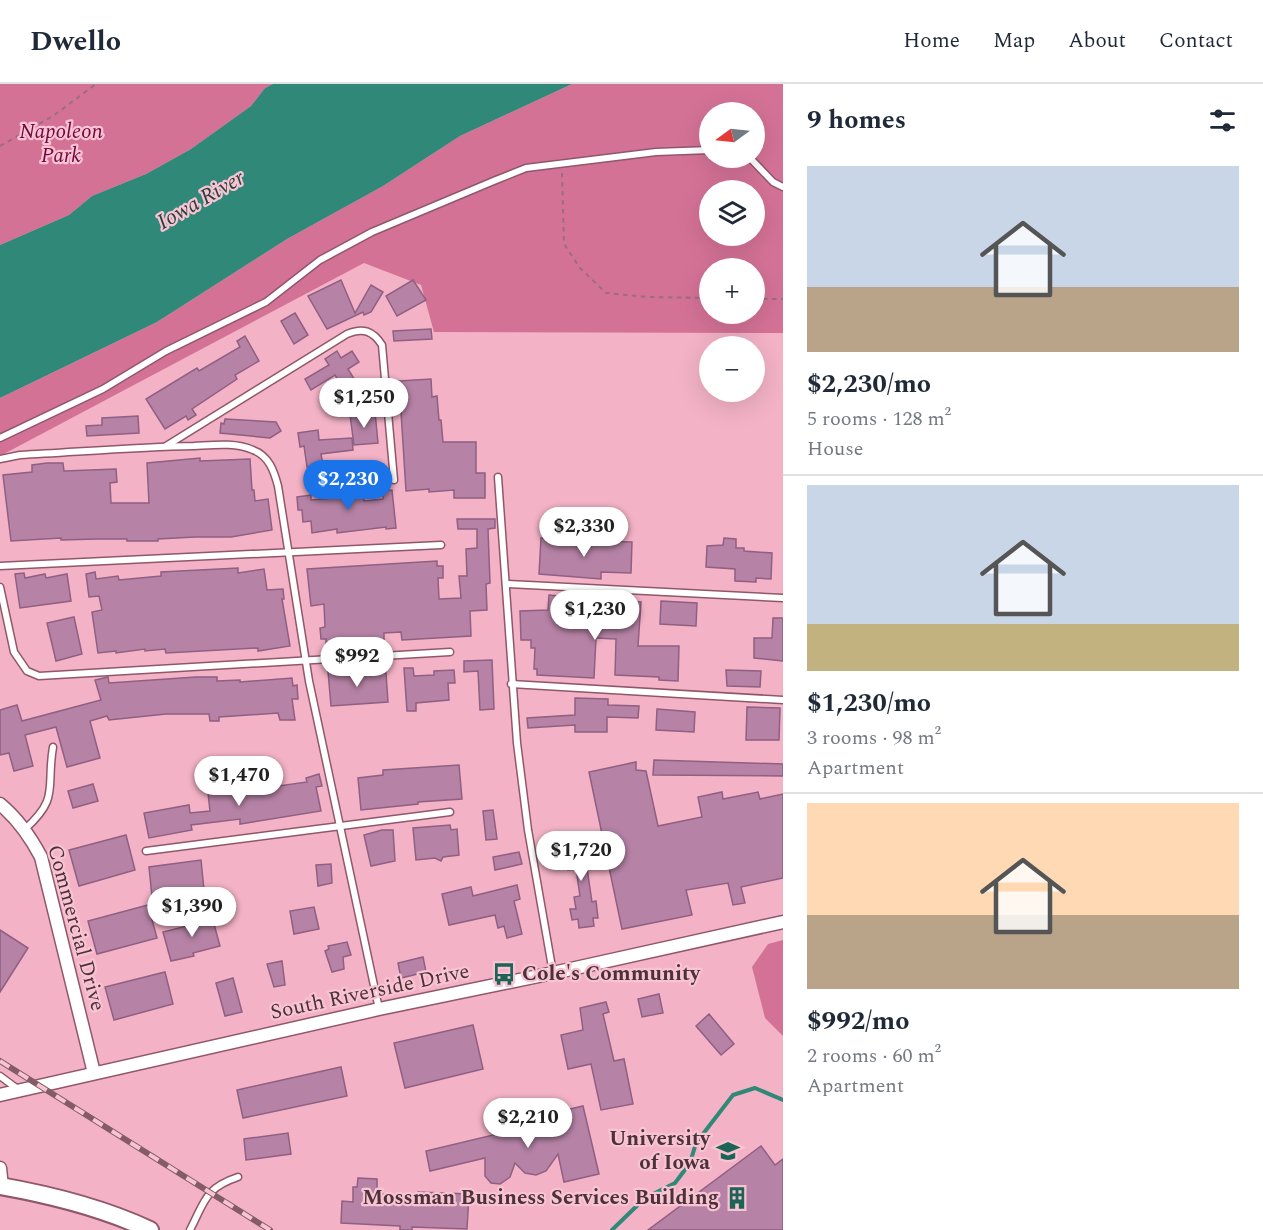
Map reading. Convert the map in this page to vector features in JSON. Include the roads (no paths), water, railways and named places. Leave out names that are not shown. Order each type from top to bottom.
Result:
[{"type":"main road","points":[[1,1186],[110,1214],[150,1230]]},
{"type":"street","name":"Commercial Drive","points":[[2,810],[25,830],[41,857],[94,1073]]},
{"type":"street","name":"South Riverside Drive","points":[[0,1095],[380,1009],[783,922]]},
{"type":"street","points":[[0,1168],[1,1186]]},
{"type":"lane","points":[[0,438],[103,389],[166,351],[266,302],[320,260],[372,232],[526,168],[656,152],[699,150]]},
{"type":"lane","points":[[760,168],[773,182],[783,187]]},
{"type":"lane","points":[[165,446],[347,334],[357,330],[367,331],[376,336],[382,345],[394,480]]},
{"type":"lane","points":[[0,459],[165,446],[238,445],[255,450],[268,460],[278,486],[305,659],[380,1009]]},
{"type":"lane","points":[[498,477],[511,684],[525,809],[553,973]]},
{"type":"lane","points":[[0,566],[441,545]]},
{"type":"lane","points":[[506,584],[783,598]]},
{"type":"lane","points":[[0,587],[14,652],[27,671],[39,676],[450,652]]},
{"type":"lane","points":[[511,684],[783,700]]},
{"type":"lane","points":[[25,830],[44,810],[49,800],[53,747]]},
{"type":"lane","points":[[146,851],[450,812]]},
{"type":"lane","points":[[0,1076],[20,1091]]},
{"type":"lane","points":[[190,1230],[209,1192],[223,1182],[238,1177]]},
{"type":"water","name":"Iowa River","points":[[273,84],[572,84],[460,136],[383,186],[287,239],[157,322],[0,398],[0,245],[69,215],[92,196],[146,174],[191,149],[251,106],[265,88]]},
{"type":"waterway","points":[[612,1230],[645,1198],[675,1183],[690,1163],[696,1143],[733,1095],[755,1088],[783,1100]]},
{"type":"railway","points":[[0,1061],[270,1230]]},
{"type":"place","name":"Cole's Community","points":[[504,974]]},
{"type":"place","name":"University of Iowa","points":[[728,1151]]},
{"type":"place","name":"Mossman Business Services Building","points":[[737,1198]]},
{"type":"park label","name":"Napoleon Park","points":[[61,144]]}]
